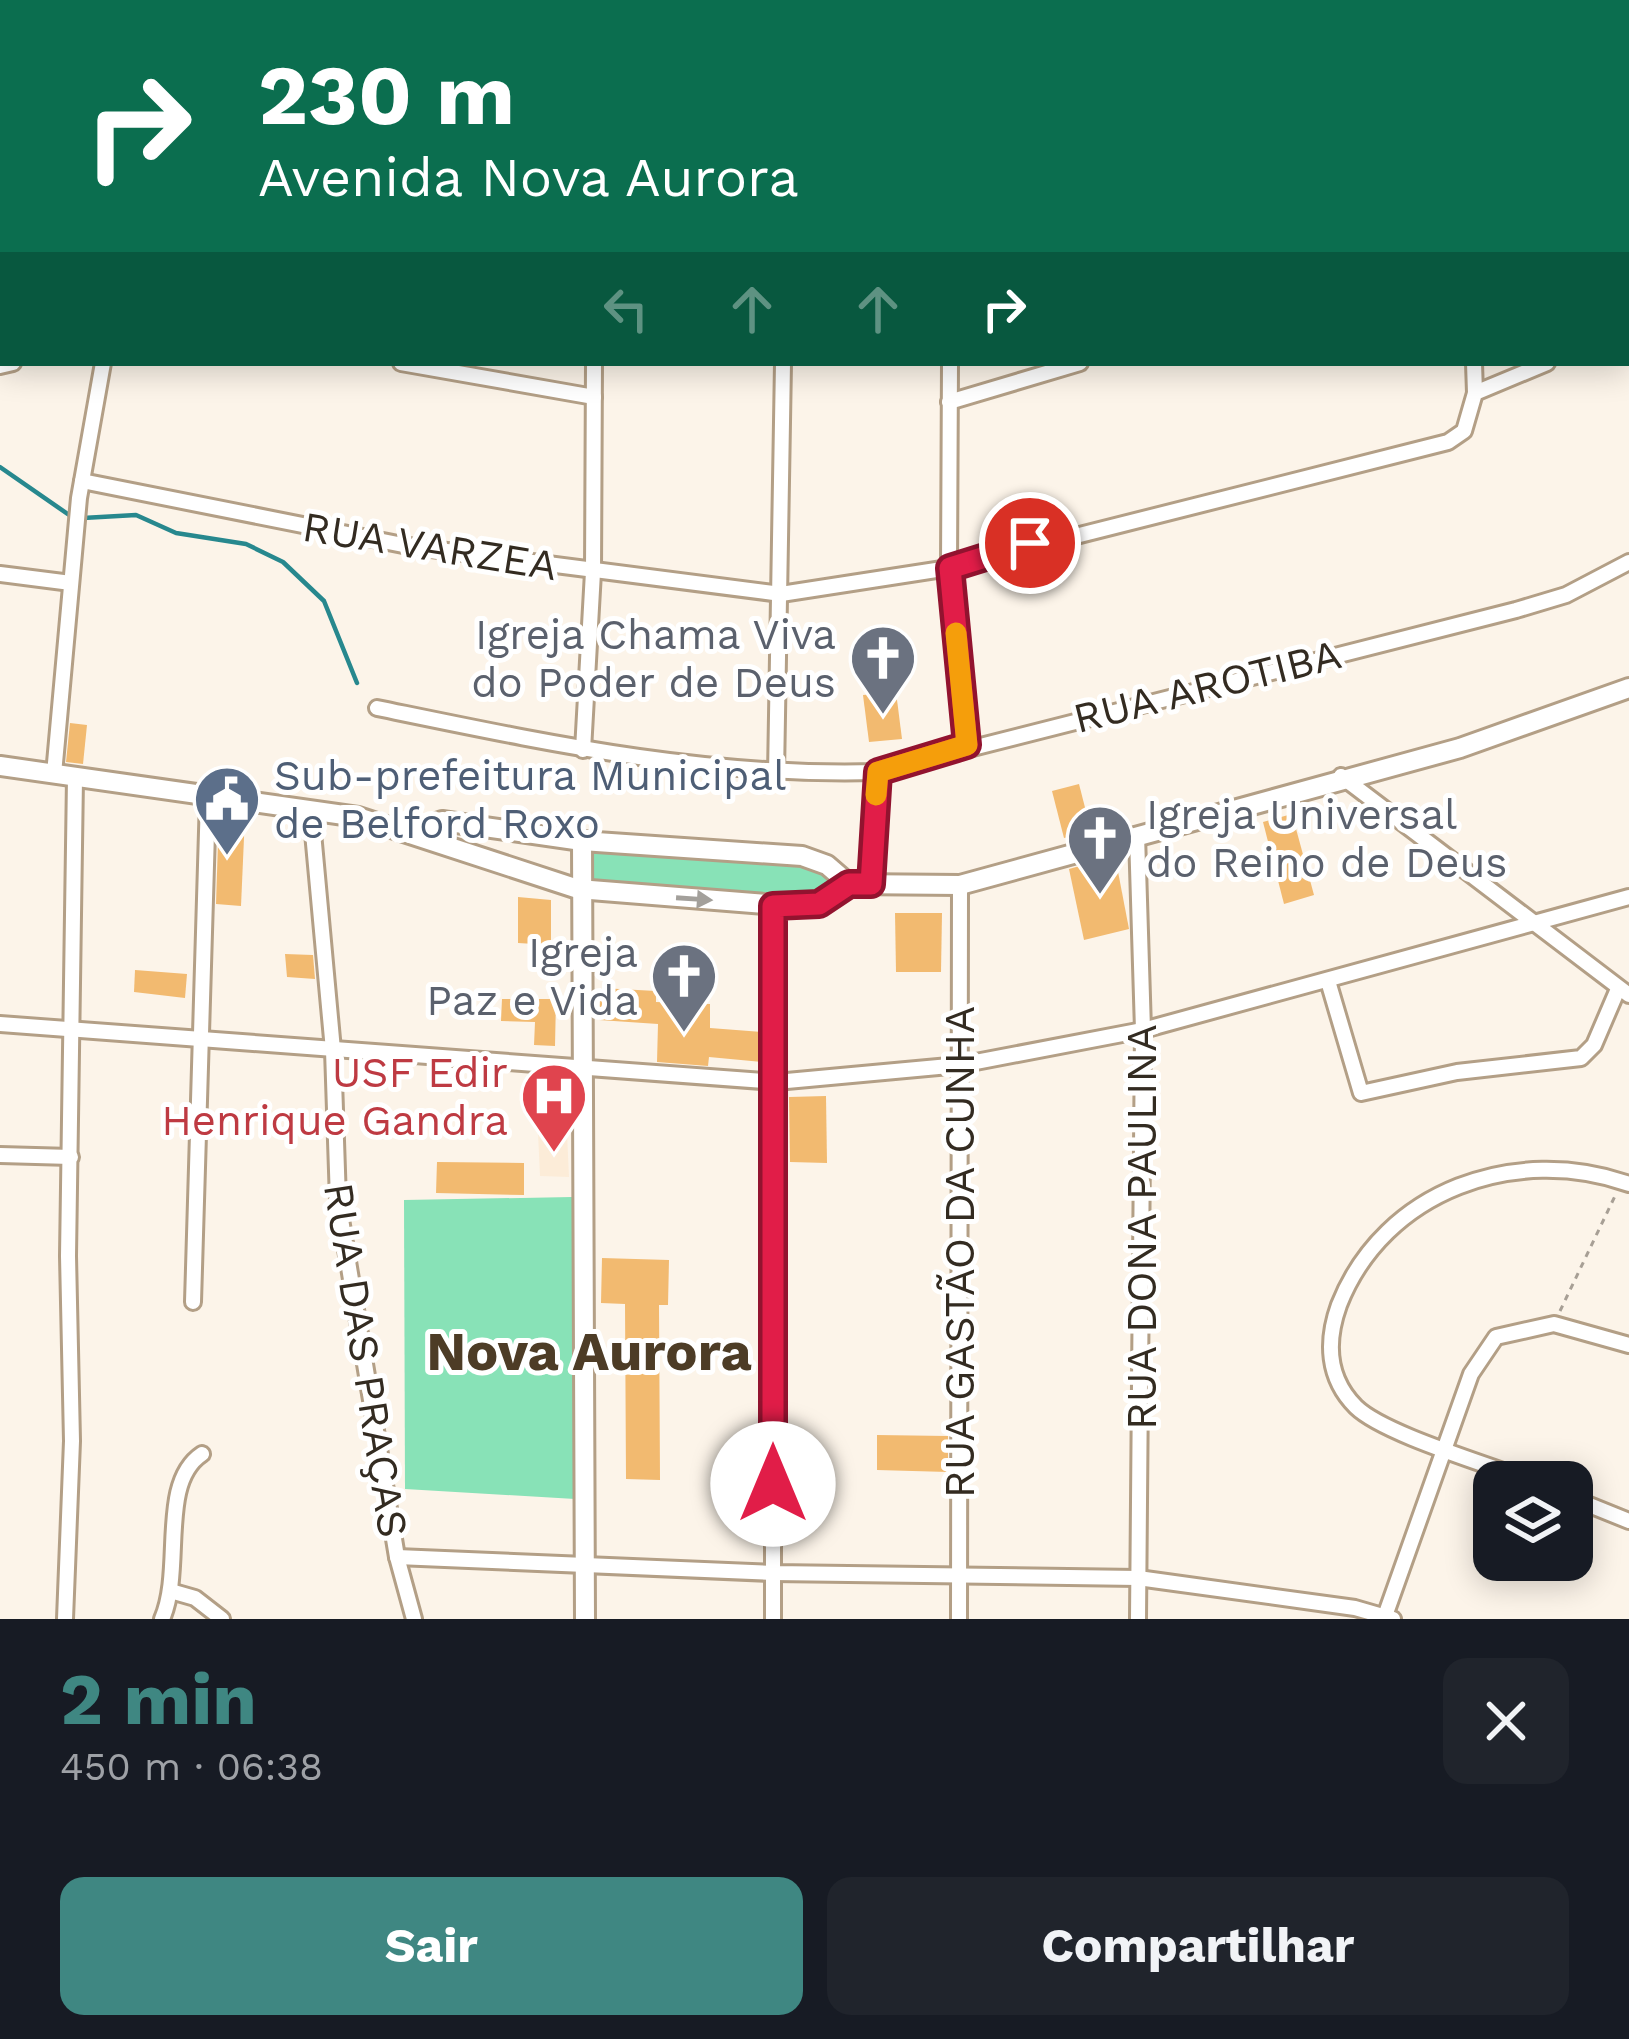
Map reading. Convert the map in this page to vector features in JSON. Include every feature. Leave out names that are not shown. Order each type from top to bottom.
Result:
[{"type":"street","points":[[65,1619],[72,1441],[64,776],[74,544],[102,366]]},
{"type":"street","points":[[418,366],[594,398]]},
{"type":"street","points":[[583,751],[592,572],[594,366]]},
{"type":"street","points":[[776,775],[783,366]]},
{"type":"street","points":[[950,366],[950,568],[967,745]]},
{"type":"street","points":[[949,402],[1070,366]]},
{"type":"street","points":[[1474,366],[1475,393],[1539,366]]},
{"type":"street","name":"RUA VARZEA","points":[[80,490],[408,546],[781,594],[950,568],[1448,442],[1464,431],[1475,393]]},
{"type":"street","name":"RUA AROTIBA","points":[[377,708],[583,751],[776,775],[878,772],[967,745],[1516,610],[1566,595],[1629,562]]},
{"type":"street","points":[[0,574],[71,583]]},
{"type":"street","points":[[0,766],[311,811],[413,831],[432,844],[578,890],[773,906],[819,904],[849,884],[960,885],[1341,776],[1460,748],[1629,688]]},
{"type":"street","points":[[871,884],[878,772]]},
{"type":"street","points":[[1328,981],[1361,1093],[1457,1072],[1581,1058],[1594,1045],[1623,992],[1341,776]]},
{"type":"street","points":[[193,1302],[197,1038],[208,798]]},
{"type":"street","name":"RUA DAS PRAÇAS","points":[[311,811],[333,1050],[338,1201],[397,1557],[414,1619]]},
{"type":"street","points":[[413,831],[442,821],[582,841],[802,856],[819,860],[849,884]]},
{"type":"street","name":"RUA DONA PAULINA","points":[[1137,835],[1143,1030],[1138,1619]]},
{"type":"street","points":[[582,841],[578,890],[585,1619]]},
{"type":"street","name":"RUA GASTÃO DA CUNHA","points":[[959,1619],[960,885]]},
{"type":"street","points":[[0,1024],[580,1072],[776,1082],[960,1065],[1143,1030],[1541,926],[1629,897]]},
{"type":"street","points":[[773,906],[773,1619]]},
{"type":"street","points":[[0,1155],[71,1157]]},
{"type":"street","points":[[1482,1461],[1383,1424],[1345,1394],[1329,1346],[1334,1320],[1361,1260],[1418,1204],[1490,1176],[1547,1169],[1626,1183]]},
{"type":"street","points":[[397,1557],[773,1573],[1138,1578],[1389,1617],[1471,1374],[1496,1337],[1554,1324],[1629,1345]]},
{"type":"street","points":[[163,1619],[174,1592],[175,1502],[181,1475],[202,1454]]},
{"type":"street","points":[[1593,1506],[1629,1521]]},
{"type":"street","points":[[174,1592],[195,1598],[222,1619]]},
{"type":"path","points":[[1554,1324],[1626,1183]]},
{"type":"shaded area","name":"USF Edir Henrique Gandra","points":[[538,1133],[567,1133],[569,1177],[540,1176]]},
{"type":"green space","points":[[582,841],[785,855],[849,884],[819,904],[578,889]]},
{"type":"green space","points":[[572,1197],[575,1499],[405,1489],[404,1200]]},
{"type":"building","name":"Igreja Chama Viva do Poder de Deus","points":[[896,692],[902,739],[869,742],[863,695]]},
{"type":"building","points":[[70,723],[87,725],[83,764],[66,762]]},
{"type":"building","points":[[1079,784],[1091,831],[1064,838],[1052,791]]},
{"type":"building","name":"Sub-prefeitura Municipal de Belford Roxo","points":[[219,811],[245,815],[241,906],[216,904]]},
{"type":"building","points":[[1292,814],[1314,895],[1284,904],[1263,822]]},
{"type":"building","name":"Igreja Universal do Reino de Deus","points":[[1115,856],[1129,929],[1084,940],[1069,869]]},
{"type":"building","points":[[518,897],[551,900],[551,945],[518,943]]},
{"type":"building","points":[[895,913],[942,913],[941,972],[896,972]]},
{"type":"building","points":[[285,954],[313,955],[315,979],[287,977]]},
{"type":"building","points":[[135,970],[187,974],[185,998],[134,992]]},
{"type":"building","points":[[601,988],[656,991],[656,1002],[710,1004],[710,1028],[762,1032],[762,1062],[709,1057],[708,1066],[657,1062],[658,1024],[599,1020]]},
{"type":"building","points":[[502,999],[556,999],[555,1046],[534,1045],[535,1022],[501,1021]]},
{"type":"building","points":[[826,1096],[827,1163],[790,1162],[789,1097]]},
{"type":"building","points":[[437,1162],[524,1163],[524,1195],[436,1193]]},
{"type":"building","points":[[602,1258],[669,1260],[668,1305],[659,1305],[660,1480],[626,1479],[625,1304],[601,1303]]},
{"type":"building","points":[[877,1435],[948,1436],[948,1472],[877,1470]]},
{"type":"waterway","points":[[0,467],[72,517]]},
{"type":"waterway","points":[[83,518],[136,515],[176,533],[246,544],[283,562],[324,601],[357,683]]},
{"type":"slow traffic","points":[[876,795],[878,772],[967,745],[956,633]]},
{"type":"place","name":"Igreja Chama Viva do Poder de Deus","points":[[883,717]]},
{"type":"place","name":"Sub-prefeitura Municipal de Belford Roxo","points":[[227,858]]},
{"type":"place","name":"Igreja Universal do Reino de Deus","points":[[1100,897]]},
{"type":"place","name":"Igreja Paz e Vida","points":[[684,1035]]},
{"type":"place","name":"USF Edir Henrique Gandra","points":[[554,1155]]},
{"type":"district","name":"Nova Aurora","points":[[589,1351]]},
{"type":"route","points":[[773,1484],[773,906],[819,904],[849,884],[871,884],[878,772],[967,745],[950,568],[1030,543]]}]
